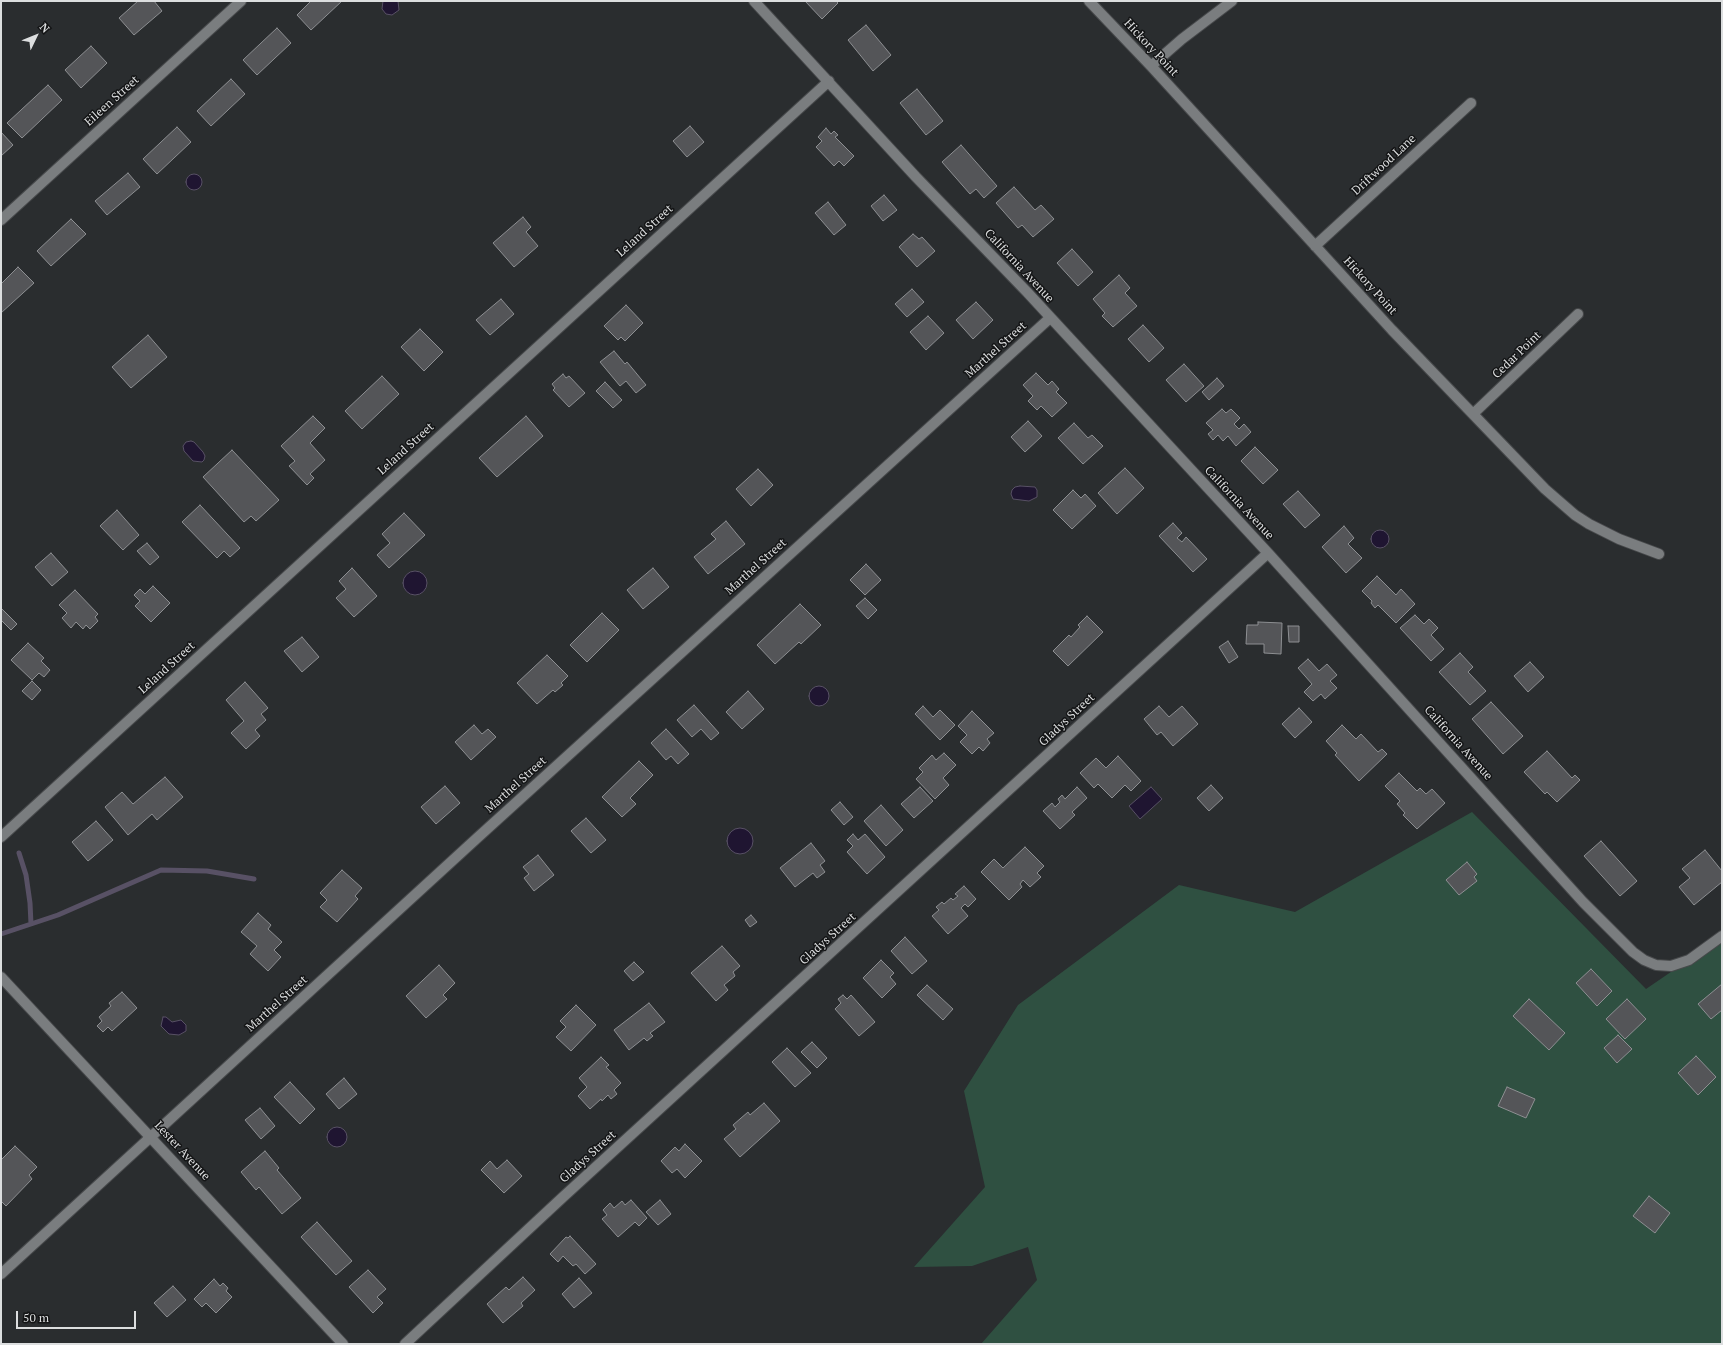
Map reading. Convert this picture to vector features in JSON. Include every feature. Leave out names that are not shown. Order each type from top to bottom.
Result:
[{"type":"street","name":"Eileen Street","points":[[1,220],[241,1]]},
{"type":"street","name":"California Avenue","points":[[754,1],[916,177],[1050,318],[1268,553],[1583,902],[1633,952],[1644,960],[1656,965],[1671,966],[1689,960],[1722,936]]},
{"type":"street","name":"Hickory Point","points":[[1089,1],[1151,66],[1392,330],[1545,489],[1575,515],[1589,524],[1619,539],[1659,554]]},
{"type":"street","points":[[1151,66],[1182,39],[1232,1]]},
{"type":"street","name":"Leland Street","points":[[1,837],[829,81]]},
{"type":"street","name":"Driftwood Lane","points":[[1315,246],[1470,103]]},
{"type":"street","name":"Cedar Point","points":[[1473,414],[1578,314]]},
{"type":"street","name":"Marthel Street","points":[[1,1274],[482,834],[1050,318]]},
{"type":"street","name":"Gladys Street","points":[[406,1344],[563,1198],[1268,553]]},
{"type":"street","name":"Lester Avenue","points":[[1,977],[151,1136],[342,1344]]},
{"type":"green space","points":[[1472,812],[1646,989],[1722,937],[1722,1344],[981,1344],[1037,1280],[1028,1247],[972,1266],[914,1267],[985,1187],[964,1091],[1018,1005],[1179,885],[1295,912]]},
{"type":"shaded area","points":[[383,1],[398,1],[399,10],[392,15],[386,14],[382,9]]},
{"type":"shaded area","points":[[191,174],[197,174],[202,179],[200,188],[197,190],[191,190],[186,185],[186,179]]},
{"type":"shaded area","points":[[186,442],[194,442],[203,452],[205,456],[202,462],[193,461],[184,451],[183,446]]},
{"type":"shaded area","points":[[1015,487],[1035,487],[1037,490],[1037,497],[1029,501],[1013,499],[1011,494],[1012,490]]},
{"type":"shaded area","points":[[1380,530],[1386,533],[1389,539],[1386,545],[1380,548],[1374,545],[1371,539],[1374,533]]},
{"type":"shaded area","points":[[415,571],[420,572],[426,578],[426,588],[420,594],[415,595],[410,594],[404,588],[403,583],[404,578],[410,572]]},
{"type":"shaded area","points":[[819,686],[826,689],[829,696],[826,703],[819,706],[812,703],[809,696],[812,689]]},
{"type":"shaded area","points":[[1151,787],[1162,799],[1140,819],[1129,806]]},
{"type":"shaded area","points":[[740,828],[749,832],[753,841],[749,850],[740,854],[731,850],[727,841],[731,832]]},
{"type":"shaded area","points":[[163,1017],[166,1017],[172,1022],[181,1020],[186,1025],[186,1031],[179,1035],[169,1034],[161,1026]]},
{"type":"shaded area","points":[[337,1127],[344,1130],[347,1137],[344,1144],[337,1147],[330,1144],[327,1137],[330,1130]]},
{"type":"building","points":[[138,1],[154,1],[162,11],[134,35],[119,18]]},
{"type":"building","points":[[311,1],[342,1],[311,30],[297,15]]},
{"type":"building","points":[[805,1],[836,1],[838,3],[822,19]]},
{"type":"building","points":[[866,25],[891,55],[873,71],[848,40]]},
{"type":"building","points":[[277,28],[291,43],[257,75],[243,60]]},
{"type":"building","points":[[91,46],[107,63],[81,88],[65,70]]},
{"type":"building","points":[[231,79],[245,94],[211,126],[197,111]]},
{"type":"building","points":[[48,85],[62,100],[22,138],[7,123]]},
{"type":"building","points":[[917,89],[943,121],[926,135],[900,103]]},
{"type":"building","points":[[690,126],[704,142],[687,157],[673,141]]},
{"type":"building","points":[[177,127],[191,142],[157,174],[143,159]]},
{"type":"building","points":[[826,128],[831,134],[834,131],[838,135],[835,137],[854,156],[844,166],[839,161],[834,166],[816,147],[822,141],[818,137]]},
{"type":"building","points":[[1,132],[13,145],[1,156]]},
{"type":"building","points":[[961,145],[997,186],[984,198],[976,189],[970,194],[942,162]]},
{"type":"building","points":[[128,173],[140,187],[107,215],[95,201]]},
{"type":"building","points":[[1014,187],[1035,210],[1041,205],[1054,219],[1033,237],[1022,225],[1018,228],[996,203]]},
{"type":"building","points":[[884,195],[897,210],[883,221],[871,206]]},
{"type":"building","points":[[828,202],[846,225],[834,235],[815,213]]},
{"type":"building","points":[[523,217],[531,227],[526,232],[538,246],[514,267],[493,243]]},
{"type":"building","points":[[71,219],[86,234],[51,266],[37,251]]},
{"type":"building","points":[[913,234],[919,239],[922,237],[935,251],[917,267],[899,247]]},
{"type":"building","points":[[1072,249],[1093,272],[1078,286],[1057,263]]},
{"type":"building","points":[[18,267],[34,283],[1,313],[1,284]]},
{"type":"building","points":[[1119,275],[1130,288],[1125,293],[1137,306],[1113,327],[1102,316],[1105,313],[1093,299]]},
{"type":"building","points":[[912,289],[924,302],[907,317],[895,304]]},
{"type":"building","points":[[501,299],[514,314],[490,335],[476,320]]},
{"type":"building","points":[[976,302],[993,320],[973,339],[956,320]]},
{"type":"building","points":[[626,305],[643,323],[625,341],[621,337],[618,340],[604,326]]},
{"type":"building","points":[[928,316],[944,333],[926,350],[910,332]]},
{"type":"building","points":[[1143,325],[1164,348],[1149,362],[1128,339]]},
{"type":"building","points":[[420,329],[443,352],[424,371],[401,347]]},
{"type":"building","points":[[148,335],[167,357],[131,388],[112,367]]},
{"type":"building","points":[[614,351],[625,364],[627,362],[646,385],[636,393],[626,381],[620,386],[600,362]]},
{"type":"building","points":[[1184,364],[1204,386],[1186,402],[1166,380]]},
{"type":"building","points":[[1036,373],[1048,385],[1052,381],[1059,389],[1056,392],[1067,403],[1052,417],[1041,406],[1037,410],[1028,401],[1033,396],[1023,385]]},
{"type":"building","points":[[563,374],[566,378],[569,376],[585,393],[569,407],[553,390],[555,388],[552,384]]},
{"type":"building","points":[[382,376],[399,394],[362,429],[345,411]]},
{"type":"building","points":[[1217,378],[1224,386],[1209,400],[1202,392]]},
{"type":"building","points":[[605,382],[622,400],[613,408],[596,391]]},
{"type":"building","points":[[1222,409],[1226,413],[1231,409],[1240,418],[1234,424],[1239,429],[1244,424],[1251,432],[1236,446],[1228,436],[1223,441],[1218,435],[1213,440],[1208,434],[1213,430],[1206,423]]},
{"type":"building","points":[[313,416],[325,428],[310,443],[325,460],[310,474],[314,478],[307,485],[289,466],[295,461],[281,446]]},
{"type":"building","points":[[526,416],[543,436],[497,477],[479,458]]},
{"type":"building","points":[[1028,421],[1042,436],[1025,452],[1011,437]]},
{"type":"building","points":[[1074,423],[1088,438],[1092,435],[1103,446],[1083,464],[1058,438]]},
{"type":"building","points":[[1255,447],[1278,470],[1263,484],[1241,461]]},
{"type":"building","points":[[232,450],[279,500],[256,521],[251,516],[244,522],[203,477]]},
{"type":"building","points":[[1125,468],[1144,488],[1117,514],[1098,493]]},
{"type":"building","points":[[758,469],[773,485],[751,506],[736,489]]},
{"type":"building","points":[[1073,490],[1081,498],[1085,494],[1096,506],[1072,529],[1053,510]]},
{"type":"building","points":[[1298,491],[1320,515],[1305,528],[1283,504]]},
{"type":"building","points":[[200,505],[240,548],[230,557],[224,551],[217,558],[182,522]]},
{"type":"building","points":[[117,510],[139,535],[123,550],[100,526]]},
{"type":"building","points":[[404,513],[425,535],[389,568],[377,555],[390,543],[382,534]]},
{"type":"building","points":[[726,521],[745,544],[708,574],[694,557],[716,539],[711,534]]},
{"type":"building","points":[[1173,523],[1182,533],[1177,538],[1182,542],[1186,537],[1207,559],[1193,572],[1159,536]]},
{"type":"building","points":[[1344,526],[1354,538],[1348,544],[1362,558],[1346,573],[1322,547]]},
{"type":"building","points":[[147,543],[159,557],[150,565],[137,551]]},
{"type":"building","points":[[51,553],[68,572],[52,586],[35,567]]},
{"type":"building","points":[[866,564],[881,580],[865,595],[850,580]]},
{"type":"building","points":[[352,568],[377,596],[354,617],[336,598],[346,589],[339,581]]},
{"type":"building","points":[[653,568],[669,587],[643,609],[627,590]]},
{"type":"building","points":[[1377,576],[1396,595],[1401,589],[1415,604],[1396,623],[1378,605],[1375,608],[1371,603],[1372,601],[1362,591]]},
{"type":"building","points":[[153,586],[170,603],[151,622],[135,606],[140,601],[134,595],[140,589],[145,594]]},
{"type":"building","points":[[75,590],[98,614],[95,617],[98,621],[90,629],[86,625],[83,629],[76,622],[71,628],[62,618],[67,613],[59,605]]},
{"type":"building","points":[[865,598],[877,610],[868,619],[856,606]]},
{"type":"building","points":[[800,604],[821,625],[801,644],[799,642],[775,664],[757,645]]},
{"type":"building","points":[[1,608],[17,624],[11,630],[1,620]]},
{"type":"building","points":[[602,613],[619,630],[587,662],[570,645]]},
{"type":"building","points":[[1415,615],[1424,624],[1429,619],[1438,628],[1431,635],[1444,649],[1431,661],[1400,628]]},
{"type":"building","points":[[1087,616],[1103,632],[1068,666],[1053,651],[1069,635],[1071,637],[1080,627],[1078,625]]},
{"type":"building","points":[[1258,622],[1282,623],[1281,654],[1264,653],[1264,644],[1246,644],[1247,625],[1258,625]]},
{"type":"building","points":[[1288,626],[1299,626],[1299,642],[1289,642]]},
{"type":"building","points":[[302,637],[319,657],[302,672],[284,651]]},
{"type":"building","points":[[1228,641],[1238,657],[1229,663],[1219,647]]},
{"type":"building","points":[[28,643],[44,658],[41,661],[50,670],[44,677],[39,673],[32,680],[11,660]]},
{"type":"building","points":[[1460,653],[1473,667],[1468,672],[1486,691],[1470,705],[1439,672]]},
{"type":"building","points":[[547,655],[568,676],[561,683],[563,685],[555,692],[553,690],[537,704],[517,683]]},
{"type":"building","points":[[1308,659],[1319,671],[1327,664],[1337,675],[1330,681],[1337,688],[1325,699],[1321,694],[1313,701],[1304,692],[1312,684],[1298,668]]},
{"type":"building","points":[[1530,662],[1544,677],[1528,692],[1514,676]]},
{"type":"building","points":[[32,681],[41,690],[32,700],[22,691]]},
{"type":"building","points":[[245,682],[268,708],[261,714],[266,720],[255,730],[260,736],[246,749],[231,733],[244,721],[226,700]]},
{"type":"building","points":[[748,691],[764,709],[742,729],[726,712]]},
{"type":"building","points":[[1491,702],[1523,736],[1503,754],[1472,719]]},
{"type":"building","points":[[694,705],[719,733],[711,740],[701,729],[692,737],[677,720]]},
{"type":"building","points":[[923,706],[933,717],[940,710],[955,725],[940,740],[915,714]]},
{"type":"building","points":[[1159,706],[1169,717],[1182,706],[1198,724],[1173,746],[1161,732],[1157,735],[1144,719]]},
{"type":"building","points":[[1299,708],[1312,722],[1295,738],[1282,724]]},
{"type":"building","points":[[972,711],[994,733],[987,739],[990,743],[983,751],[979,747],[972,754],[960,742],[967,735],[958,726]]},
{"type":"building","points":[[474,725],[482,734],[488,729],[496,737],[471,760],[455,742]]},
{"type":"building","points":[[1342,725],[1356,739],[1361,734],[1378,752],[1382,749],[1387,754],[1359,781],[1335,755],[1337,753],[1326,741]]},
{"type":"building","points":[[666,729],[689,754],[678,764],[671,756],[666,760],[651,743]]},
{"type":"building","points":[[1547,751],[1572,778],[1575,775],[1580,780],[1557,802],[1547,792],[1545,794],[1524,772]]},
{"type":"building","points":[[944,753],[956,765],[943,778],[949,785],[935,799],[916,779],[923,772],[919,768],[932,755],[936,760]]},
{"type":"building","points":[[1118,756],[1141,781],[1131,791],[1125,785],[1112,798],[1098,784],[1094,788],[1080,773],[1096,758],[1106,768]]},
{"type":"building","points":[[639,761],[653,775],[630,798],[636,804],[622,817],[602,797]]},
{"type":"building","points":[[1399,773],[1417,791],[1420,788],[1426,794],[1432,789],[1445,803],[1417,829],[1403,815],[1405,813],[1397,804],[1400,801],[1385,786]]},
{"type":"building","points":[[165,777],[183,797],[157,820],[152,814],[128,835],[105,807],[122,792],[133,804]]},
{"type":"building","points":[[1211,785],[1223,798],[1209,811],[1197,798]]},
{"type":"building","points":[[445,786],[460,803],[436,824],[421,807]]},
{"type":"building","points":[[920,787],[933,801],[914,818],[901,804]]},
{"type":"building","points":[[1077,787],[1087,798],[1072,812],[1075,815],[1060,829],[1043,811],[1052,803],[1055,807],[1060,802],[1058,799],[1062,795],[1065,799]]},
{"type":"building","points":[[840,802],[853,817],[844,825],[831,810]]},
{"type":"building","points":[[881,805],[903,830],[886,846],[864,821]]},
{"type":"building","points":[[586,818],[606,840],[591,853],[571,831]]},
{"type":"building","points":[[96,821],[113,840],[88,861],[72,842]]},
{"type":"building","points":[[853,834],[858,840],[865,834],[885,857],[867,874],[847,852],[853,846],[847,840]]},
{"type":"building","points":[[1601,841],[1637,881],[1620,896],[1584,856]]},
{"type":"building","points":[[811,843],[825,861],[820,865],[825,872],[817,878],[813,873],[795,887],[780,868]]},
{"type":"building","points":[[1025,847],[1044,866],[1037,873],[1041,877],[1030,887],[1023,880],[1020,884],[1022,887],[1009,900],[981,872],[994,859],[1003,868]]},
{"type":"building","points":[[1705,850],[1722,871],[1722,882],[1694,905],[1679,887],[1690,878],[1682,869]]},
{"type":"building","points":[[538,855],[554,875],[534,891],[524,878],[529,874],[523,867]]},
{"type":"building","points":[[1467,862],[1477,874],[1474,877],[1477,881],[1459,895],[1446,880]]},
{"type":"building","points":[[342,870],[362,888],[355,896],[358,899],[337,922],[320,907],[327,900],[320,893]]},
{"type":"building","points":[[964,886],[976,899],[968,907],[965,904],[961,908],[968,916],[948,934],[932,916],[939,910],[936,907],[942,902],[944,904],[951,898],[953,900],[958,896],[955,894]]},
{"type":"building","points":[[258,913],[271,925],[268,929],[282,942],[274,950],[281,957],[268,971],[250,954],[257,946],[241,932]]},
{"type":"building","points":[[751,915],[757,922],[750,927],[745,920]]},
{"type":"building","points":[[905,937],[927,961],[912,974],[891,951]]},
{"type":"building","points":[[722,946],[740,966],[733,972],[735,976],[724,985],[728,990],[716,1001],[691,973]]},
{"type":"building","points":[[881,960],[894,973],[890,977],[896,984],[882,998],[863,978]]},
{"type":"building","points":[[634,962],[644,972],[633,981],[624,971]]},
{"type":"building","points":[[439,965],[455,983],[443,995],[447,999],[426,1018],[406,996]]},
{"type":"building","points":[[1591,969],[1612,991],[1597,1006],[1576,983]]},
{"type":"building","points":[[1722,984],[1722,1010],[1711,1019],[1698,1004]]},
{"type":"building","points":[[927,985],[953,1009],[943,1020],[917,995]]},
{"type":"building","points":[[122,992],[137,1008],[112,1031],[108,1027],[103,1032],[97,1026],[102,1021],[99,1017],[111,1006],[109,1003]]},
{"type":"building","points":[[843,995],[847,999],[851,995],[875,1022],[859,1036],[835,1009],[841,1003],[838,999]]},
{"type":"building","points":[[1529,999],[1565,1033],[1549,1050],[1513,1016]]},
{"type":"building","points":[[1627,999],[1646,1019],[1625,1039],[1606,1019]]},
{"type":"building","points":[[649,1003],[665,1022],[650,1033],[653,1036],[647,1041],[644,1038],[629,1050],[614,1030]]},
{"type":"building","points":[[576,1005],[596,1025],[571,1051],[556,1037],[566,1027],[560,1021]]},
{"type":"building","points":[[1618,1035],[1632,1049],[1617,1063],[1604,1048]]},
{"type":"building","points":[[812,1042],[827,1058],[817,1068],[801,1052]]},
{"type":"building","points":[[787,1048],[811,1073],[795,1087],[772,1062]]},
{"type":"building","points":[[1696,1056],[1716,1077],[1698,1095],[1678,1073]]},
{"type":"building","points":[[601,1057],[609,1065],[606,1067],[621,1083],[614,1090],[617,1094],[611,1099],[608,1095],[590,1109],[578,1096],[587,1087],[579,1078]]},
{"type":"building","points":[[344,1078],[357,1094],[339,1109],[326,1094]]},
{"type":"building","points":[[290,1082],[315,1109],[300,1124],[274,1097]]},
{"type":"building","points":[[1507,1087],[1535,1099],[1526,1118],[1498,1106]]},
{"type":"building","points":[[764,1103],[780,1121],[740,1157],[724,1139],[736,1129],[733,1125],[748,1112],[750,1115]]},
{"type":"building","points":[[260,1108],[275,1126],[261,1139],[245,1120]]},
{"type":"building","points":[[685,1144],[702,1161],[685,1178],[677,1169],[672,1173],[661,1161],[675,1147],[679,1151]]},
{"type":"building","points":[[15,1146],[37,1167],[29,1175],[32,1179],[6,1206],[1,1201],[1,1160]]},
{"type":"building","points":[[265,1151],[279,1168],[277,1170],[301,1198],[282,1214],[259,1187],[256,1190],[241,1172]]},
{"type":"building","points":[[507,1160],[522,1176],[504,1193],[481,1170],[490,1161],[497,1169]]},
{"type":"building","points":[[1649,1196],[1670,1213],[1655,1233],[1633,1216]]},
{"type":"building","points":[[631,1200],[647,1218],[639,1226],[635,1222],[618,1237],[602,1219],[607,1215],[603,1210],[610,1203],[614,1208],[622,1201],[625,1205]]},
{"type":"building","points":[[660,1200],[671,1214],[658,1225],[646,1212]]},
{"type":"building","points":[[317,1222],[352,1261],[336,1275],[301,1237]]},
{"type":"building","points":[[570,1236],[596,1264],[585,1274],[576,1264],[573,1266],[563,1256],[558,1262],[550,1254],[566,1237],[568,1238]]},
{"type":"building","points":[[368,1270],[386,1289],[377,1297],[383,1303],[373,1313],[349,1287]]},
{"type":"building","points":[[523,1277],[535,1290],[521,1303],[523,1306],[503,1323],[487,1304],[506,1287],[509,1290]]},
{"type":"building","points":[[579,1278],[592,1293],[574,1308],[562,1294]]},
{"type":"building","points":[[214,1279],[220,1286],[223,1283],[228,1288],[226,1291],[232,1297],[216,1313],[206,1303],[202,1307],[194,1299]]},
{"type":"building","points":[[173,1286],[186,1300],[167,1317],[154,1303]]},
{"type":"waterway","points":[[19,853],[26,875],[31,924]]},
{"type":"waterway","points":[[1,934],[58,915],[161,870],[207,871],[254,879]]}]
